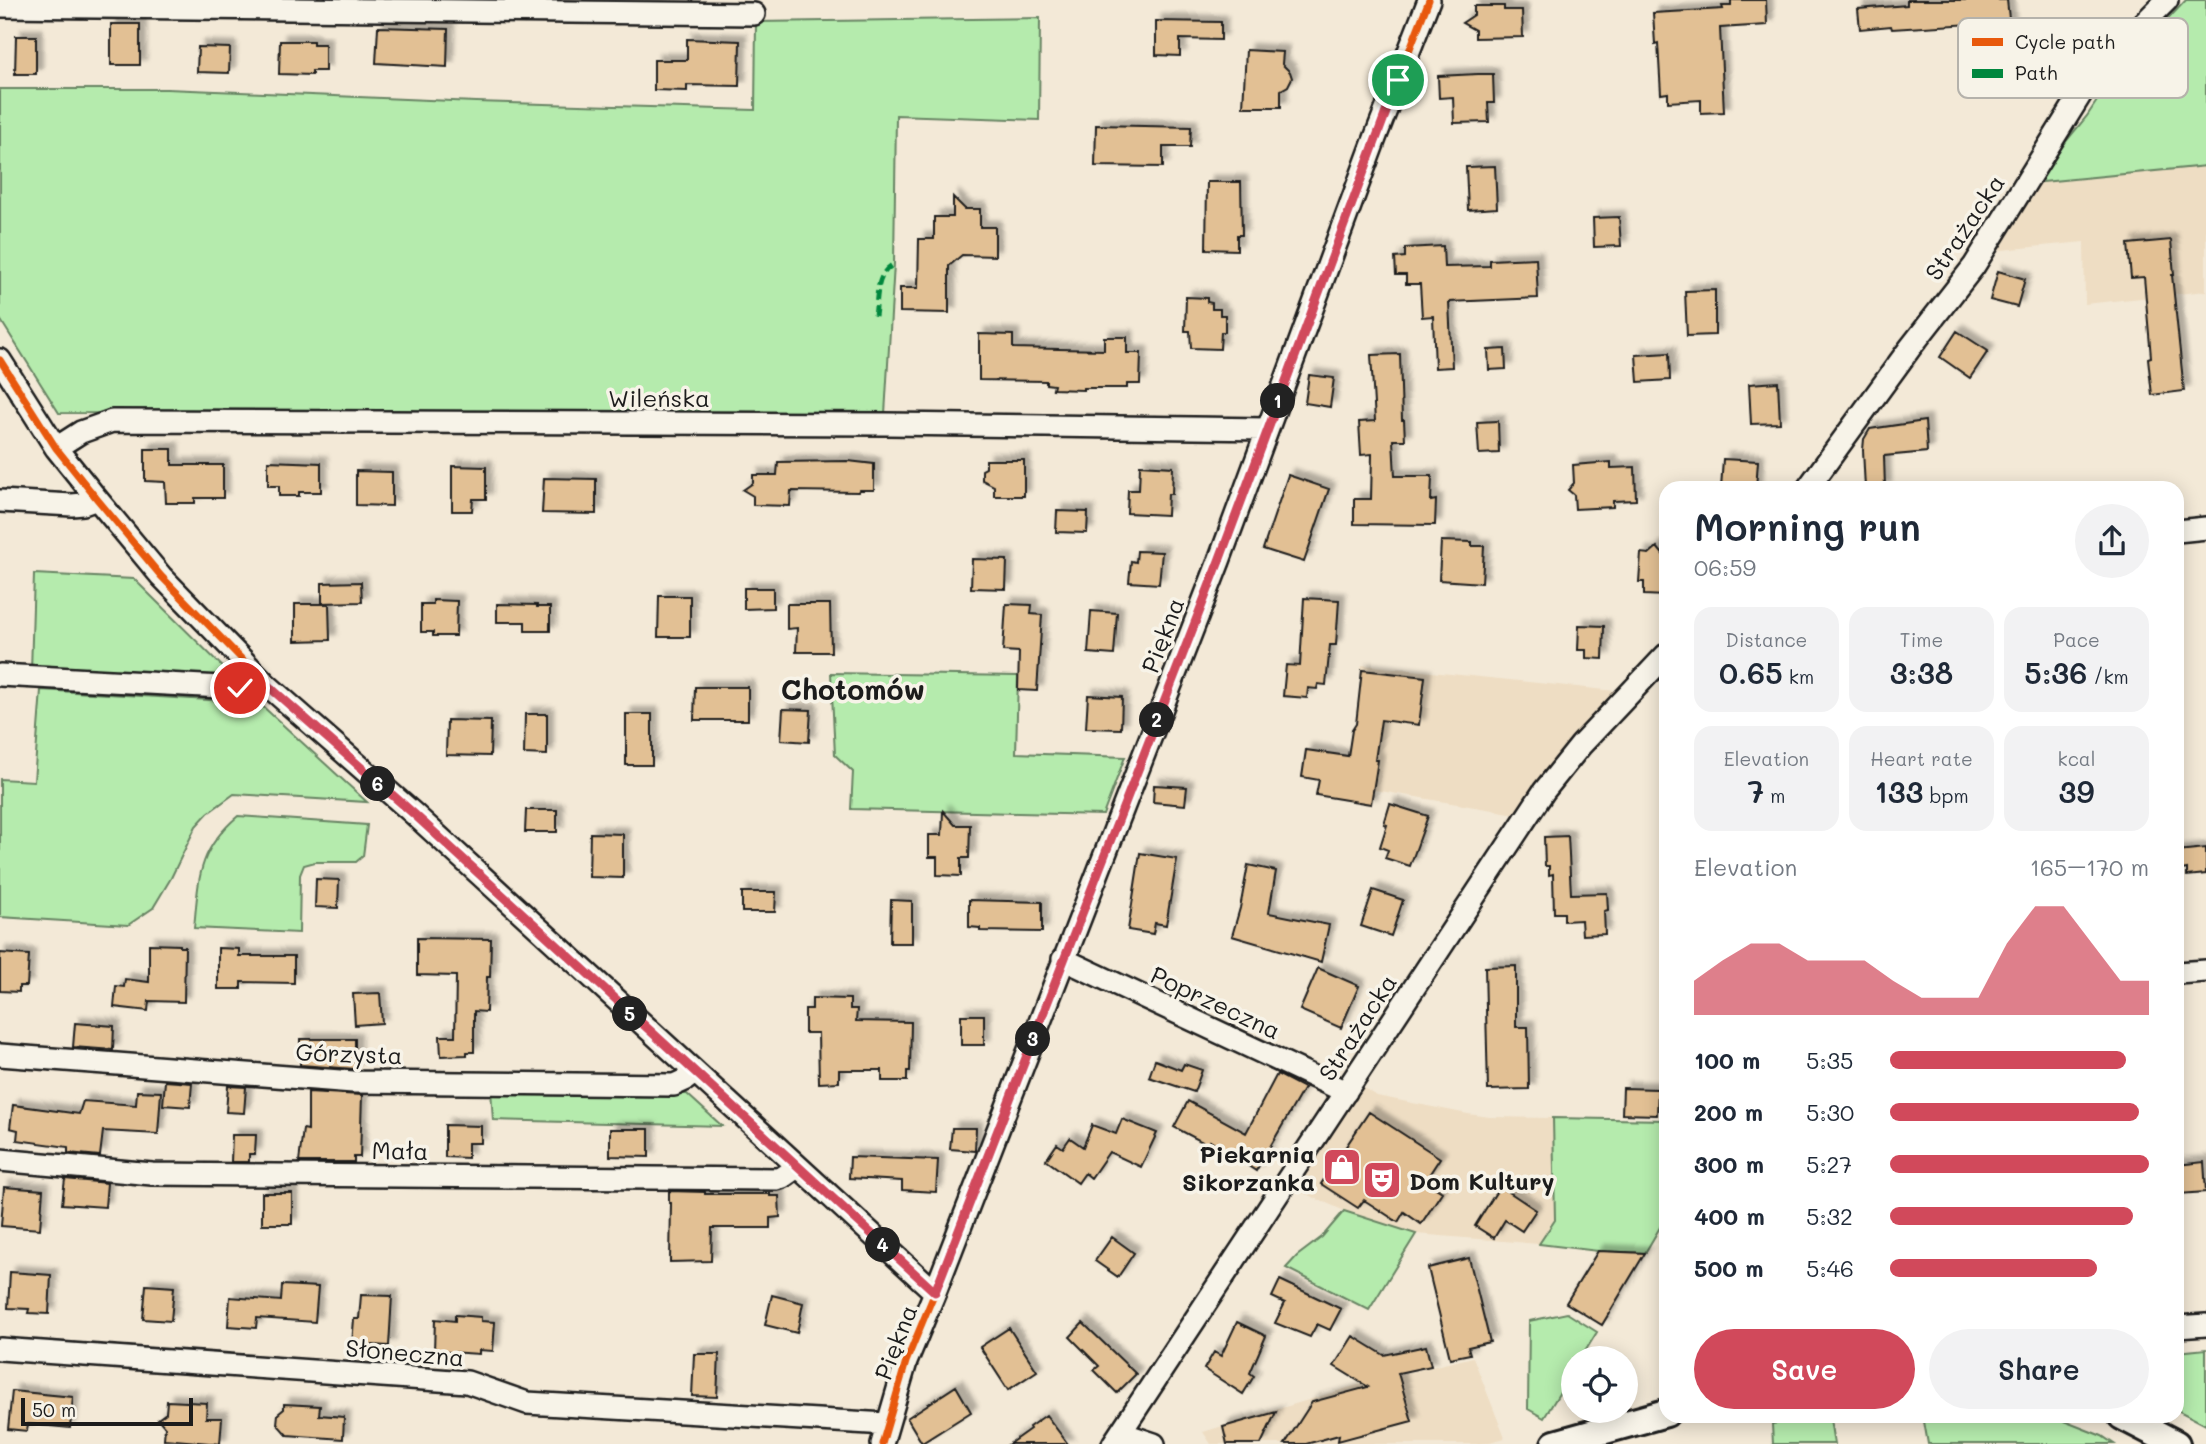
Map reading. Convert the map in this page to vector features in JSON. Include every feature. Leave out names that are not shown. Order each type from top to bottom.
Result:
[{"type":"street","name":"Piękna","points":[[885,1434],[906,1362],[1219,561],[1429,0]]},
{"type":"street","name":"Strażacka","points":[[2149,18],[2167,0]]},
{"type":"street","points":[[0,6],[754,14]]},
{"type":"street","name":"Strażacka","points":[[1813,481],[1910,348],[1974,266],[2078,98]]},
{"type":"street","points":[[0,360],[56,447],[97,499],[161,576],[266,684],[414,814],[935,1292]]},
{"type":"street","name":"Wileńska","points":[[56,447],[81,432],[112,421],[873,424],[1267,429]]},
{"type":"street","points":[[0,500],[72,505],[97,499]]},
{"type":"street","points":[[2184,530],[2206,528]]},
{"type":"street","name":"Strażacka","points":[[1117,1438],[1544,790],[1581,745],[1659,663]]},
{"type":"street","points":[[0,675],[240,688],[266,684]]},
{"type":"street","name":"Poprzeczna","points":[[1063,959],[1346,1092]]},
{"type":"street","points":[[2184,973],[2206,971]]},
{"type":"street","name":"Górzysta","points":[[0,1055],[353,1082],[674,1085],[694,1073]]},
{"type":"street","name":"Mała","points":[[0,1160],[152,1174],[219,1175],[777,1179],[797,1167]]},
{"type":"street","points":[[2184,1327],[2206,1325]]},
{"type":"street","name":"Słoneczna","points":[[0,1349],[467,1382],[527,1403],[885,1434]]},
{"type":"street","points":[[1555,1444],[1659,1415]]},
{"type":"street","points":[[2136,1423],[2176,1444]]},
{"type":"street","points":[[1117,1438],[1154,1444]]},
{"type":"shaded area","points":[[2206,166],[2206,291],[2085,304],[2084,242],[1992,251],[2032,183]]},
{"type":"shaded area","points":[[1362,665],[1616,691],[1556,756],[1516,814],[1351,786],[1350,743],[1356,724]]},
{"type":"shaded area","points":[[1360,1085],[1377,1096],[1468,1114],[1553,1118],[1555,1220],[1539,1244],[1416,1234],[1354,1215],[1292,1188]]},
{"type":"shaded area","points":[[1473,1357],[1505,1438],[1482,1444],[1211,1444],[1203,1432],[1361,1384]]},
{"type":"green space","points":[[2186,0],[2206,0],[2206,166],[2032,183],[2099,98],[2188,98],[2188,18],[2169,18]]},
{"type":"green space","points":[[1040,18],[1039,120],[896,115],[894,264],[885,414],[59,413],[0,319],[0,89],[167,89],[755,110],[756,22]]},
{"type":"green space","points":[[34,574],[134,579],[237,681],[31,671]]},
{"type":"green space","points":[[831,673],[1018,676],[1016,753],[1125,757],[1103,815],[851,809],[853,772],[835,755]]},
{"type":"green space","points":[[41,690],[259,703],[367,802],[234,794],[208,813],[196,826],[153,908],[128,925],[0,917],[0,779],[34,781]]},
{"type":"green space","points":[[238,816],[367,825],[363,856],[356,862],[315,862],[304,865],[300,875],[299,933],[194,928],[202,866],[215,841]]},
{"type":"green space","points":[[491,1090],[687,1094],[722,1126],[493,1120]]},
{"type":"green space","points":[[1553,1118],[1659,1120],[1659,1229],[1645,1253],[1539,1244],[1555,1220]]},
{"type":"green space","points":[[1344,1211],[1416,1234],[1369,1310],[1286,1268],[1322,1237]]},
{"type":"green space","points":[[1567,1313],[1597,1332],[1588,1346],[1561,1346],[1561,1390],[1544,1418],[1528,1409],[1529,1321]]},
{"type":"green space","points":[[2206,1349],[2206,1425],[2184,1414],[2184,1351]]},
{"type":"green space","points":[[1831,1423],[1834,1444],[1773,1444],[1772,1424]]},
{"type":"green space","points":[[1924,1423],[2069,1423],[2102,1436],[2114,1444],[1928,1444]]},
{"type":"building","points":[[1731,0],[1766,0],[1767,25],[1720,28],[1724,112],[1701,113],[1701,100],[1668,102],[1668,93],[1661,94],[1653,13],[1723,9],[1722,6],[1731,6]]},
{"type":"building","points":[[1907,0],[2007,0],[2009,18],[1958,18],[1958,25],[1860,29],[1858,9],[1907,5]]},
{"type":"building","points":[[1474,6],[1504,6],[1504,10],[1522,10],[1523,37],[1475,38],[1475,30],[1462,23],[1474,15]]},
{"type":"building","points":[[1156,21],[1221,22],[1221,40],[1180,39],[1180,56],[1156,55]]},
{"type":"building","points":[[111,24],[140,24],[140,65],[111,65]]},
{"type":"building","points":[[378,27],[448,29],[447,67],[376,63]]},
{"type":"building","points":[[16,36],[36,36],[36,74],[15,74]]},
{"type":"building","points":[[687,39],[740,41],[739,86],[687,85],[687,91],[654,90],[654,60],[687,60]]},
{"type":"building","points":[[280,41],[313,41],[313,44],[325,44],[325,71],[312,71],[312,75],[279,74]]},
{"type":"building","points":[[198,47],[230,48],[229,73],[197,72]]},
{"type":"building","points":[[1246,50],[1283,52],[1282,64],[1292,78],[1288,86],[1281,90],[1281,107],[1243,107]]},
{"type":"building","points":[[1493,74],[1494,103],[1488,103],[1489,122],[1454,123],[1453,97],[1439,98],[1438,76]]},
{"type":"building","points":[[1096,125],[1191,127],[1190,147],[1163,147],[1163,167],[1095,166]]},
{"type":"building","points":[[1495,166],[1497,208],[1468,210],[1466,167]]},
{"type":"building","points":[[1207,182],[1241,182],[1242,235],[1237,235],[1237,250],[1206,249]]},
{"type":"building","points":[[953,197],[965,209],[980,209],[980,227],[995,227],[995,256],[962,255],[949,266],[949,313],[900,312],[900,288],[918,288],[919,239],[934,239],[934,217],[953,217]]},
{"type":"building","points":[[1619,217],[1621,246],[1594,247],[1593,218]]},
{"type":"building","points":[[2171,240],[2184,391],[2152,395],[2144,277],[2131,278],[2128,244]]},
{"type":"building","points":[[1443,246],[1444,267],[1490,266],[1490,260],[1536,258],[1538,298],[1449,302],[1452,367],[1435,368],[1433,316],[1422,317],[1420,284],[1406,284],[1406,275],[1396,275],[1395,258],[1405,257],[1405,248]]},
{"type":"building","points":[[1998,271],[2025,279],[2017,307],[1990,300]]},
{"type":"building","points":[[1715,290],[1715,335],[1687,336],[1685,291]]},
{"type":"building","points":[[1186,297],[1207,298],[1207,302],[1212,303],[1212,309],[1220,309],[1220,315],[1225,315],[1225,332],[1221,332],[1220,349],[1191,348],[1190,331],[1185,331]]},
{"type":"building","points":[[1957,331],[1988,351],[1970,378],[1940,357]]},
{"type":"building","points":[[979,334],[1013,335],[1013,348],[1104,350],[1104,337],[1127,337],[1127,353],[1141,353],[1140,384],[1127,384],[1127,388],[1083,390],[1053,389],[1054,385],[1046,384],[1046,381],[979,380]]},
{"type":"building","points":[[1505,349],[1506,369],[1489,370],[1488,350]]},
{"type":"building","points":[[1669,353],[1670,380],[1638,382],[1636,355]]},
{"type":"building","points":[[1400,354],[1405,440],[1393,440],[1395,476],[1432,476],[1431,501],[1436,500],[1435,525],[1354,524],[1354,499],[1371,499],[1372,454],[1361,455],[1359,422],[1375,421],[1371,355]]},
{"type":"building","points":[[1309,375],[1334,378],[1330,407],[1305,403]]},
{"type":"building","points":[[1778,382],[1780,423],[1751,424],[1749,384]]},
{"type":"building","points":[[1498,421],[1499,453],[1479,454],[1477,422]]},
{"type":"building","points":[[1925,421],[1927,452],[1884,456],[1885,481],[1865,481],[1864,439],[1870,429]]},
{"type":"building","points":[[145,449],[172,449],[172,465],[223,465],[223,498],[195,498],[195,503],[166,503],[165,482],[145,481]]},
{"type":"building","points":[[1723,459],[1758,461],[1757,481],[1721,481]]},
{"type":"building","points":[[986,460],[1024,460],[1024,496],[994,496],[994,486],[982,480]]},
{"type":"building","points":[[268,461],[321,463],[321,492],[279,496],[279,486],[268,486]]},
{"type":"building","points":[[848,461],[874,464],[874,490],[791,491],[790,506],[753,505],[753,496],[743,490],[753,483],[753,475],[777,475],[778,462]]},
{"type":"building","points":[[1611,462],[1611,468],[1635,467],[1636,500],[1613,501],[1613,507],[1575,509],[1574,495],[1568,490],[1574,483],[1573,465]]},
{"type":"building","points":[[1140,465],[1173,467],[1172,494],[1168,494],[1167,515],[1127,513],[1128,490],[1139,490]]},
{"type":"building","points":[[452,466],[486,467],[486,499],[473,499],[472,511],[452,511]]},
{"type":"building","points":[[356,471],[392,472],[392,506],[356,505]]},
{"type":"building","points":[[1288,475],[1329,489],[1304,562],[1263,549]]},
{"type":"building","points":[[544,478],[596,479],[596,514],[542,513]]},
{"type":"building","points":[[1057,511],[1088,512],[1087,533],[1056,532]]},
{"type":"building","points":[[1441,541],[1472,542],[1472,546],[1484,546],[1482,583],[1439,580]]},
{"type":"building","points":[[1657,547],[1659,549],[1659,596],[1644,595],[1644,582],[1639,582],[1641,553],[1649,554]]},
{"type":"building","points":[[1137,551],[1162,552],[1159,584],[1129,582],[1131,561],[1136,562]]},
{"type":"building","points":[[972,559],[1007,560],[1006,589],[971,588]]},
{"type":"building","points":[[361,582],[362,602],[322,603],[322,583]]},
{"type":"building","points":[[744,588],[773,588],[773,608],[744,609]]},
{"type":"building","points":[[659,596],[690,596],[690,637],[658,637]]},
{"type":"building","points":[[1304,598],[1339,600],[1336,645],[1330,645],[1326,685],[1318,684],[1317,689],[1308,688],[1307,698],[1283,696],[1286,665],[1300,666]]},
{"type":"building","points":[[433,600],[457,601],[456,636],[433,636],[433,632],[421,632],[421,604],[433,604]]},
{"type":"building","points":[[295,604],[329,604],[330,640],[295,641]]},
{"type":"building","points":[[497,604],[550,607],[550,631],[525,631],[525,622],[497,622]]},
{"type":"building","points":[[787,604],[830,604],[831,652],[796,652],[797,628],[787,629]]},
{"type":"building","points":[[1006,604],[1032,605],[1031,614],[1042,615],[1037,691],[1018,690],[1019,652],[1003,651]]},
{"type":"building","points":[[1091,611],[1117,613],[1114,655],[1088,653]]},
{"type":"building","points":[[1579,625],[1604,626],[1603,659],[1586,658],[1586,650],[1578,650]]},
{"type":"building","points":[[1362,670],[1425,677],[1419,725],[1381,720],[1371,804],[1316,795],[1319,780],[1302,777],[1306,750],[1348,756],[1352,730],[1356,724]]},
{"type":"building","points":[[695,687],[748,687],[748,720],[694,720]]},
{"type":"building","points":[[1088,695],[1122,697],[1121,729],[1086,728]]},
{"type":"building","points":[[783,709],[811,710],[809,742],[781,740]]},
{"type":"building","points":[[525,714],[547,714],[547,755],[524,754]]},
{"type":"building","points":[[626,714],[652,714],[652,765],[626,765]]},
{"type":"building","points":[[447,720],[491,721],[490,756],[446,755]]},
{"type":"building","points":[[1154,785],[1187,787],[1185,805],[1153,802]]},
{"type":"building","points":[[1390,804],[1428,816],[1410,866],[1385,858],[1388,850],[1380,847]]},
{"type":"building","points":[[526,810],[557,810],[557,832],[525,832]]},
{"type":"building","points":[[943,811],[955,825],[970,825],[969,858],[961,858],[961,876],[937,875],[937,857],[929,857],[929,835],[942,835]]},
{"type":"building","points":[[590,833],[623,834],[623,878],[589,877]]},
{"type":"building","points":[[1568,836],[1571,894],[1607,893],[1608,910],[1604,911],[1605,934],[1582,935],[1581,920],[1564,921],[1564,913],[1554,913],[1553,874],[1549,875],[1549,866],[1545,866],[1544,837]]},
{"type":"building","points":[[2206,848],[2206,874],[2187,876],[2187,869],[2184,870],[2184,850]]},
{"type":"building","points":[[1140,853],[1177,859],[1166,925],[1155,923],[1153,934],[1128,930]]},
{"type":"building","points":[[1248,865],[1276,871],[1269,913],[1329,925],[1321,962],[1232,936]]},
{"type":"building","points":[[316,879],[339,880],[338,908],[315,907]]},
{"type":"building","points":[[1373,890],[1403,900],[1391,936],[1361,926]]},
{"type":"building","points":[[742,892],[776,892],[775,912],[742,912]]},
{"type":"building","points":[[891,900],[912,901],[912,943],[890,943]]},
{"type":"building","points":[[969,900],[1042,902],[1042,932],[980,931],[980,928],[969,927]]},
{"type":"building","points":[[417,938],[491,939],[486,1012],[474,1011],[474,1052],[467,1052],[467,1055],[441,1056],[440,1036],[455,1036],[456,976],[417,975]]},
{"type":"building","points":[[149,944],[185,947],[184,1002],[149,1001],[148,1011],[114,1007],[116,986],[124,987],[125,979],[149,982]]},
{"type":"building","points":[[218,948],[239,949],[239,956],[294,956],[294,983],[241,982],[241,989],[218,989]]},
{"type":"building","points":[[0,953],[29,955],[27,986],[19,986],[19,992],[0,991]]},
{"type":"building","points":[[1516,966],[1516,1027],[1528,1027],[1529,1089],[1488,1090],[1485,967]]},
{"type":"building","points":[[1318,968],[1359,986],[1341,1028],[1300,1010]]},
{"type":"building","points":[[380,993],[382,1023],[355,1025],[353,994]]},
{"type":"building","points":[[812,998],[850,999],[850,1009],[857,1009],[856,1021],[911,1022],[910,1071],[907,1071],[907,1081],[882,1081],[882,1070],[839,1070],[839,1082],[819,1083],[818,1033],[805,1033],[805,1009],[812,1009]]},
{"type":"building","points":[[961,1015],[984,1015],[984,1045],[961,1045]]},
{"type":"building","points":[[75,1023],[114,1026],[113,1050],[73,1047]]},
{"type":"building","points":[[300,1039],[355,1039],[355,1069],[300,1065]]},
{"type":"building","points":[[1155,1060],[1181,1070],[1184,1064],[1202,1070],[1194,1092],[1149,1077]]},
{"type":"building","points":[[1277,1074],[1304,1088],[1256,1171],[1210,1141],[1208,1145],[1174,1127],[1188,1101],[1246,1133]]},
{"type":"building","points":[[165,1081],[192,1083],[190,1107],[163,1105]]},
{"type":"building","points":[[228,1086],[246,1087],[244,1113],[226,1112]]},
{"type":"building","points":[[1623,1088],[1658,1089],[1657,1115],[1622,1114]]},
{"type":"building","points":[[137,1091],[161,1092],[158,1134],[103,1131],[100,1156],[68,1153],[68,1147],[17,1140],[18,1130],[10,1128],[13,1105],[79,1114],[83,1101],[136,1105]]},
{"type":"building","points":[[308,1092],[362,1095],[360,1157],[354,1157],[354,1162],[299,1162],[303,1129],[308,1130]]},
{"type":"building","points":[[1369,1112],[1440,1158],[1425,1181],[1442,1192],[1421,1224],[1404,1212],[1398,1222],[1364,1200],[1358,1208],[1321,1184]]},
{"type":"building","points":[[1122,1119],[1157,1133],[1141,1167],[1109,1152],[1091,1178],[1085,1173],[1078,1183],[1046,1160],[1057,1144],[1063,1148],[1070,1138],[1083,1147],[1092,1125],[1116,1134]]},
{"type":"building","points":[[445,1125],[481,1126],[481,1143],[468,1143],[468,1158],[445,1157]]},
{"type":"building","points":[[952,1128],[976,1128],[975,1151],[950,1149]]},
{"type":"building","points":[[610,1129],[649,1129],[649,1157],[610,1156]]},
{"type":"building","points":[[232,1135],[256,1135],[255,1154],[249,1154],[249,1162],[231,1162]]},
{"type":"building","points":[[850,1157],[938,1160],[936,1192],[902,1190],[902,1181],[849,1178]]},
{"type":"building","points":[[2204,1162],[2206,1192],[2184,1194],[2184,1164]]},
{"type":"building","points":[[65,1179],[107,1183],[105,1207],[62,1204]]},
{"type":"building","points":[[1500,1186],[1536,1210],[1522,1231],[1505,1220],[1494,1238],[1475,1226]]},
{"type":"building","points":[[4,1187],[43,1190],[40,1229],[1,1226]]},
{"type":"building","points":[[669,1191],[779,1196],[780,1217],[770,1218],[770,1228],[712,1228],[711,1261],[670,1262]]},
{"type":"building","points":[[262,1193],[292,1193],[292,1224],[262,1224]]},
{"type":"building","points":[[1112,1237],[1134,1253],[1118,1277],[1095,1261]]},
{"type":"building","points":[[1598,1251],[1645,1253],[1602,1325],[1566,1303]]},
{"type":"building","points":[[1469,1258],[1490,1342],[1468,1347],[1470,1354],[1450,1358],[1428,1268]]},
{"type":"building","points":[[10,1272],[51,1275],[49,1314],[8,1308]]},
{"type":"building","points":[[1280,1280],[1341,1309],[1330,1330],[1317,1324],[1310,1337],[1275,1323],[1285,1303],[1272,1297]]},
{"type":"building","points":[[146,1285],[174,1287],[171,1321],[143,1319]]},
{"type":"building","points":[[282,1285],[318,1287],[315,1322],[257,1318],[256,1328],[228,1326],[230,1297],[281,1301]]},
{"type":"building","points":[[361,1295],[392,1296],[389,1346],[352,1344],[354,1319],[359,1319]]},
{"type":"building","points":[[772,1295],[803,1303],[797,1333],[765,1325]]},
{"type":"building","points":[[455,1315],[481,1317],[481,1321],[495,1322],[493,1351],[479,1350],[479,1354],[434,1351],[435,1319],[455,1321]]},
{"type":"building","points":[[1237,1322],[1266,1336],[1250,1373],[1254,1376],[1243,1394],[1204,1369],[1214,1352],[1221,1356]]},
{"type":"building","points":[[1083,1323],[1136,1374],[1117,1393],[1094,1370],[1099,1366],[1070,1337]]},
{"type":"building","points":[[1009,1328],[1037,1371],[1008,1390],[980,1347]]},
{"type":"building","points":[[1353,1336],[1384,1355],[1426,1346],[1431,1366],[1398,1373],[1412,1421],[1338,1441],[1339,1435],[1306,1444],[1285,1444],[1312,1402],[1368,1387],[1334,1366]]},
{"type":"building","points":[[694,1354],[719,1354],[717,1397],[692,1396]]},
{"type":"building","points":[[956,1386],[971,1412],[922,1443],[907,1418]]},
{"type":"building","points":[[12,1391],[73,1397],[70,1428],[28,1424],[27,1431],[8,1429]]},
{"type":"building","points":[[167,1401],[207,1403],[206,1418],[222,1418],[220,1444],[164,1439],[165,1427],[158,1419],[166,1413]]},
{"type":"building","points":[[284,1404],[320,1406],[319,1415],[344,1417],[343,1439],[287,1435],[277,1424],[278,1414],[284,1409]]},
{"type":"building","points":[[1276,1412],[1261,1444],[1227,1444],[1223,1427]]},
{"type":"building","points":[[1046,1415],[1068,1444],[1009,1444],[1030,1429],[1029,1427]]},
{"type":"marked path","points":[[875,316],[880,280],[894,264]]},
{"type":"cycle path","points":[[882,1444],[906,1362],[1219,561],[1429,0]]},
{"type":"cycle path","points":[[0,360],[56,448],[97,499],[161,576],[266,684],[414,814],[935,1292]]},
{"type":"place","name":"Piekarnia Sikorzanka","points":[[1342,1167]]},
{"type":"place","name":"Dom Kultury","points":[[1382,1180]]},
{"type":"district","name":"Chotomów","points":[[853,689]]},
{"type":"route","points":[[240,688],[266,684],[414,814],[935,1292],[1219,561],[1398,80]]}]
